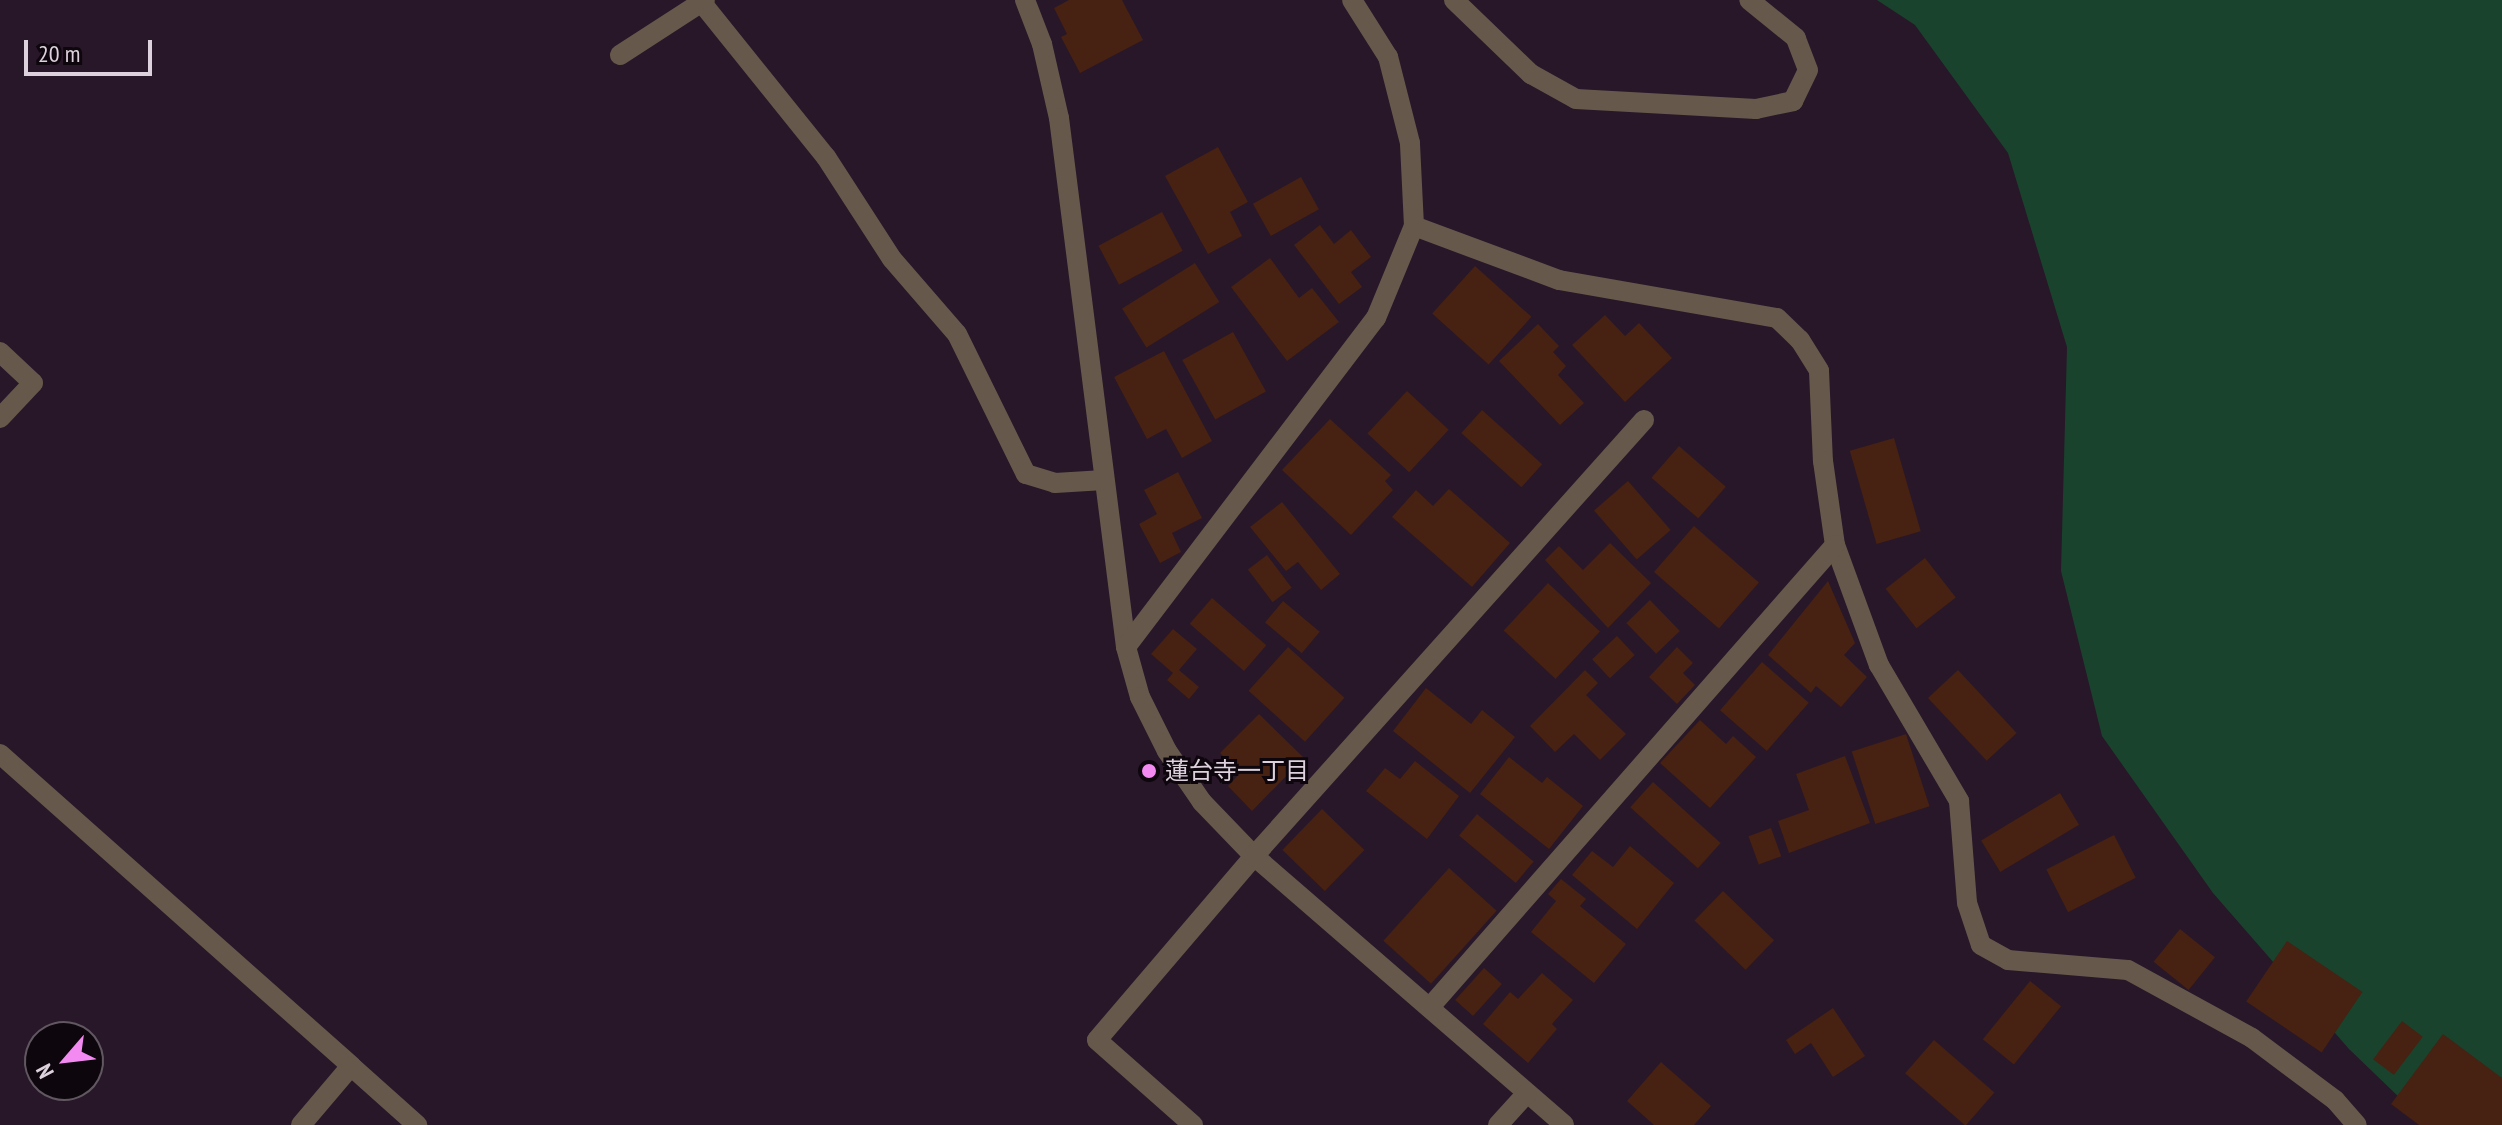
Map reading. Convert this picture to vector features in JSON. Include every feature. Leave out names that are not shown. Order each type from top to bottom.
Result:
[{"type":"street","points":[[1025,0],[1042,44],[1059,118],[1126,647],[1140,697],[1167,751],[1202,802],[1254,856],[1564,1125]]},
{"type":"street","points":[[1126,647],[1376,318],[1414,226],[1410,143],[1388,57],[1352,0]]},
{"type":"street","points":[[1454,0],[1531,74],[1576,99],[1756,109],[1793,101],[1808,70],[1796,38],[1749,0]]},
{"type":"street","points":[[620,55],[703,1],[826,157],[892,259],[957,334],[1026,474],[1055,483],[1104,480]]},
{"type":"street","points":[[1414,226],[1559,280],[1777,318],[1800,340],[1819,371],[1823,461],[1835,545],[1879,665],[1959,801],[1967,903],[1981,945],[2008,960],[2128,970],[2252,1038],[2335,1100],[2357,1125]]},
{"type":"street","points":[[0,352],[33,383],[0,418]]},
{"type":"street","points":[[1193,1125],[1097,1040],[1254,856],[1644,420]]},
{"type":"street","points":[[1430,1007],[1835,545]]},
{"type":"street","points":[[0,754],[417,1125]]},
{"type":"street","points":[[301,1125],[351,1066]]},
{"type":"street","points":[[1498,1125],[1527,1093]]},
{"type":"green space","points":[[1877,0],[2502,0],[2502,1125],[2428,1125],[2349,1049],[2213,893],[2102,736],[2061,571],[2067,347],[2008,153],[1915,25]]},
{"type":"building","points":[[1069,0],[1122,0],[1143,40],[1080,73],[1061,37],[1067,34],[1054,8]]},
{"type":"building","points":[[1218,147],[1248,202],[1230,212],[1242,236],[1208,254],[1165,176]]},
{"type":"building","points":[[1301,177],[1319,209],[1271,236],[1253,204]]},
{"type":"building","points":[[1162,212],[1183,251],[1119,285],[1098,246]]},
{"type":"building","points":[[1320,225],[1334,244],[1351,230],[1371,257],[1351,272],[1362,287],[1339,304],[1294,245]]},
{"type":"building","points":[[1270,258],[1299,298],[1312,288],[1339,322],[1287,361],[1231,287]]},
{"type":"building","points":[[1195,263],[1219,302],[1146,348],[1122,309]]},
{"type":"building","points":[[1475,266],[1531,317],[1489,364],[1432,314]]},
{"type":"building","points":[[1605,315],[1625,336],[1639,323],[1672,358],[1625,402],[1572,345]]},
{"type":"building","points":[[1538,324],[1559,346],[1553,352],[1566,366],[1558,375],[1584,403],[1560,425],[1499,361]]},
{"type":"building","points":[[1233,332],[1266,391],[1215,420],[1182,360]]},
{"type":"building","points":[[1164,351],[1212,441],[1182,458],[1166,429],[1147,439],[1114,377]]},
{"type":"building","points":[[1407,391],[1449,430],[1409,472],[1367,433]]},
{"type":"building","points":[[1482,410],[1542,464],[1521,487],[1461,433]]},
{"type":"building","points":[[1330,419],[1391,475],[1385,481],[1393,490],[1351,535],[1282,470]]},
{"type":"building","points":[[1894,438],[1921,531],[1877,544],[1850,451]]},
{"type":"building","points":[[1679,446],[1726,487],[1698,518],[1651,478]]},
{"type":"building","points":[[1178,472],[1202,518],[1172,533],[1181,552],[1160,563],[1139,524],[1157,514],[1144,490]]},
{"type":"building","points":[[1628,481],[1671,530],[1637,560],[1594,511]]},
{"type":"building","points":[[1449,489],[1510,543],[1472,587],[1392,517],[1416,490],[1433,506]]},
{"type":"building","points":[[1282,502],[1340,574],[1321,590],[1298,562],[1286,571],[1250,527]]},
{"type":"building","points":[[1694,526],[1759,582],[1719,628],[1654,572]]},
{"type":"building","points":[[1610,543],[1651,583],[1608,628],[1545,560],[1559,546],[1583,570]]},
{"type":"building","points":[[1267,555],[1292,588],[1273,602],[1248,569]]},
{"type":"building","points":[[1925,558],[1956,597],[1916,628],[1886,589]]},
{"type":"building","points":[[1828,581],[1855,643],[1844,655],[1867,677],[1841,707],[1816,686],[1811,693],[1768,655]]},
{"type":"building","points":[[1548,583],[1600,631],[1556,679],[1504,631]]},
{"type":"building","points":[[1212,598],[1266,645],[1244,671],[1190,624]]},
{"type":"building","points":[[1650,600],[1680,631],[1656,654],[1626,623]]},
{"type":"building","points":[[1283,601],[1320,632],[1302,653],[1265,622]]},
{"type":"building","points":[[1173,629],[1197,649],[1179,670],[1199,687],[1189,699],[1167,680],[1173,673],[1151,654]]},
{"type":"building","points":[[1617,636],[1635,655],[1610,678],[1592,659]]},
{"type":"building","points":[[1288,647],[1344,698],[1305,742],[1249,691]]},
{"type":"building","points":[[1677,647],[1693,663],[1683,673],[1695,685],[1677,704],[1649,677]]},
{"type":"building","points":[[1762,662],[1809,703],[1767,751],[1720,710]]},
{"type":"building","points":[[1585,670],[1598,683],[1586,695],[1626,734],[1600,760],[1574,734],[1555,752],[1530,726]]},
{"type":"building","points":[[1958,670],[2017,733],[1987,761],[1928,698]]},
{"type":"building","points":[[1426,688],[1471,724],[1482,710],[1515,737],[1470,793],[1393,731]]},
{"type":"building","points":[[1259,714],[1304,758],[1252,811],[1228,786],[1240,773],[1220,753]]},
{"type":"building","points":[[1700,720],[1726,744],[1733,736],[1756,757],[1710,808],[1660,763]]},
{"type":"building","points":[[1906,734],[1929,806],[1875,824],[1852,752]]},
{"type":"building","points":[[1845,756],[1870,823],[1789,853],[1778,821],[1809,810],[1796,774]]},
{"type":"building","points":[[1509,757],[1542,783],[1547,777],[1583,806],[1549,849],[1480,794]]},
{"type":"building","points":[[1415,761],[1459,796],[1427,839],[1366,791],[1385,768],[1400,779]]},
{"type":"building","points":[[1653,782],[1721,843],[1698,868],[1630,807]]},
{"type":"building","points":[[2060,793],[2079,825],[2000,872],[1981,840]]},
{"type":"building","points":[[1322,809],[1364,850],[1325,891],[1282,850]]},
{"type":"building","points":[[1477,814],[1534,862],[1516,883],[1459,835]]},
{"type":"building","points":[[1771,828],[1781,856],[1759,864],[1748,836]]},
{"type":"building","points":[[2114,835],[2136,878],[2068,912],[2046,870]]},
{"type":"building","points":[[1630,846],[1674,883],[1637,929],[1572,875],[1592,851],[1613,867]]},
{"type":"building","points":[[1449,868],[1497,911],[1431,984],[1383,941]]},
{"type":"building","points":[[1561,879],[1586,899],[1580,906],[1626,944],[1594,983],[1531,932],[1556,901],[1548,894]]},
{"type":"building","points":[[1723,891],[1774,940],[1746,970],[1695,920]]},
{"type":"building","points":[[2180,929],[2215,957],[2189,990],[2154,962]]},
{"type":"building","points":[[2287,941],[2362,992],[2322,1052],[2246,1002]]},
{"type":"building","points":[[1484,968],[1502,984],[1473,1016],[1455,1000]]},
{"type":"building","points":[[1542,973],[1573,1000],[1552,1024],[1557,1029],[1528,1063],[1483,1024],[1510,992],[1518,999]]},
{"type":"building","points":[[2030,981],[2061,1006],[2014,1064],[1983,1039]]},
{"type":"building","points":[[1833,1008],[1865,1056],[1833,1077],[1811,1043],[1795,1054],[1786,1040]]},
{"type":"building","points":[[2402,1021],[2423,1037],[2394,1075],[2373,1059]]},
{"type":"building","points":[[2443,1034],[2502,1078],[2502,1125],[2419,1125],[2391,1104]]},
{"type":"building","points":[[1934,1040],[1994,1092],[1965,1125],[1905,1073]]},
{"type":"building","points":[[1661,1062],[1711,1106],[1694,1125],[1654,1125],[1627,1101]]},
{"type":"place","name":"蓮台寺一丁目","points":[[1149,771]]}]
